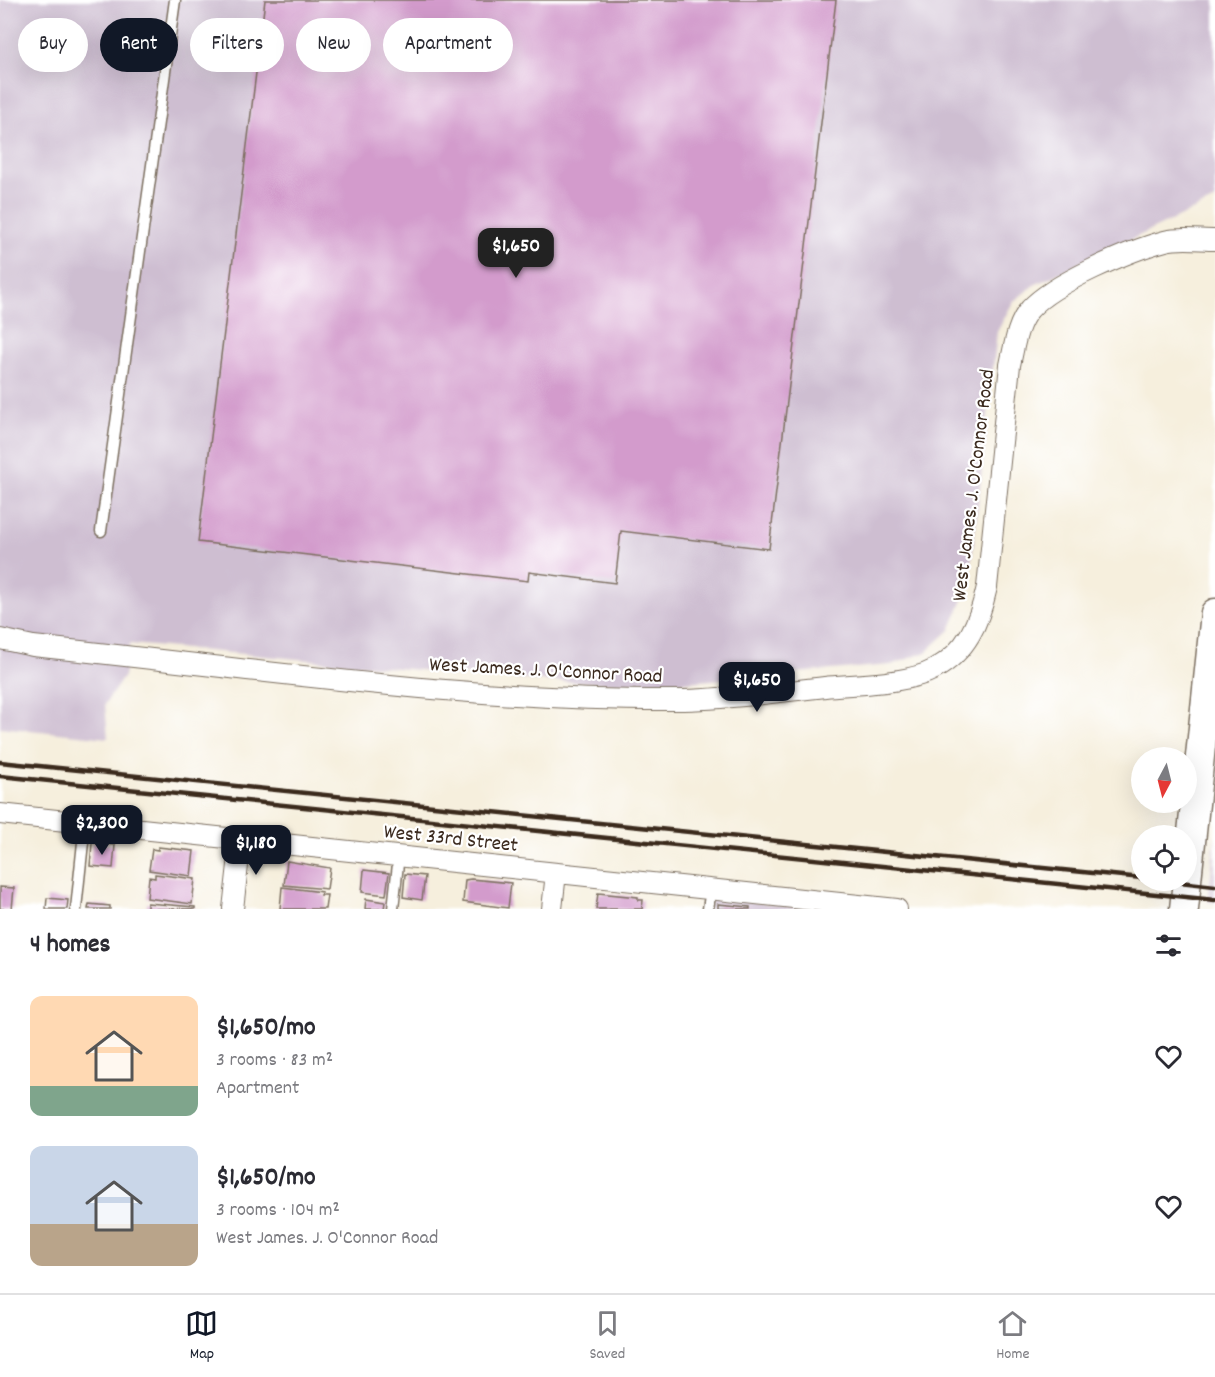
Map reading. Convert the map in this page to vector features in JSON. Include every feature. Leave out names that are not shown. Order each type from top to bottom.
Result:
[{"type":"main road","points":[[1184,909],[1215,613]]},
{"type":"street","name":"West James. J. O'Connor Road","points":[[0,639],[33,646],[328,677],[497,694],[593,699],[687,700],[751,695],[901,679],[932,671],[956,656],[972,634],[981,611],[987,588],[1010,365],[1017,334],[1029,310],[1054,290],[1083,275],[1166,240],[1215,240]]},
{"type":"street","name":"West 33rd Street","points":[[0,814],[711,889],[799,904],[897,909]]},
{"type":"street","points":[[233,909],[241,839]]},
{"type":"street","points":[[552,909],[556,873]]},
{"type":"lane","points":[[101,531],[175,0]]},
{"type":"lane","points":[[76,909],[85,823]]},
{"type":"lane","points":[[393,909],[399,855]]},
{"type":"lane","points":[[708,909],[711,889]]},
{"type":"shaded area","points":[[0,0],[1215,0],[1215,200],[1034,285],[1013,302],[997,332],[969,586],[950,630],[926,652],[891,665],[652,685],[542,681],[130,644],[124,676],[105,704],[108,738],[0,727]]},
{"type":"shaded area","points":[[1215,836],[1215,903],[1208,902]]},
{"type":"shaded area","points":[[710,897],[816,909],[708,909]]},
{"type":"building","points":[[265,0],[836,0],[769,549],[621,531],[615,583],[529,572],[528,581],[198,542],[256,72],[284,72],[284,18],[263,18]]},
{"type":"building","points":[[92,843],[115,845],[113,868],[90,866]]},
{"type":"building","points":[[158,847],[194,851],[191,876],[149,870],[152,849],[158,850]]},
{"type":"building","points":[[287,861],[330,868],[327,889],[284,885]]},
{"type":"building","points":[[364,870],[389,873],[386,895],[362,892]]},
{"type":"building","points":[[155,874],[195,879],[192,904],[147,898],[149,877],[155,878]]},
{"type":"building","points":[[405,874],[425,876],[422,900],[403,897]]},
{"type":"building","points":[[465,880],[511,883],[508,908],[463,902]]},
{"type":"building","points":[[0,887],[14,888],[12,909],[0,909]]},
{"type":"building","points":[[282,887],[322,892],[321,895],[327,895],[325,909],[280,909]]},
{"type":"building","points":[[598,893],[638,897],[638,900],[643,900],[642,909],[596,909]]},
{"type":"building","points":[[47,898],[68,900],[67,909],[46,909]]},
{"type":"building","points":[[366,899],[385,902],[384,909],[365,909]]},
{"type":"building","points":[[147,903],[195,907],[195,909],[147,909]]},
{"type":"building","points":[[89,904],[110,906],[110,909],[88,909]]},
{"type":"building","points":[[718,904],[750,907],[750,909],[718,909]]},
{"type":"railway","points":[[0,762],[1131,877]]},
{"type":"railway","points":[[0,776],[1215,900]]},
{"type":"railway","points":[[1197,884],[1215,886]]}]
